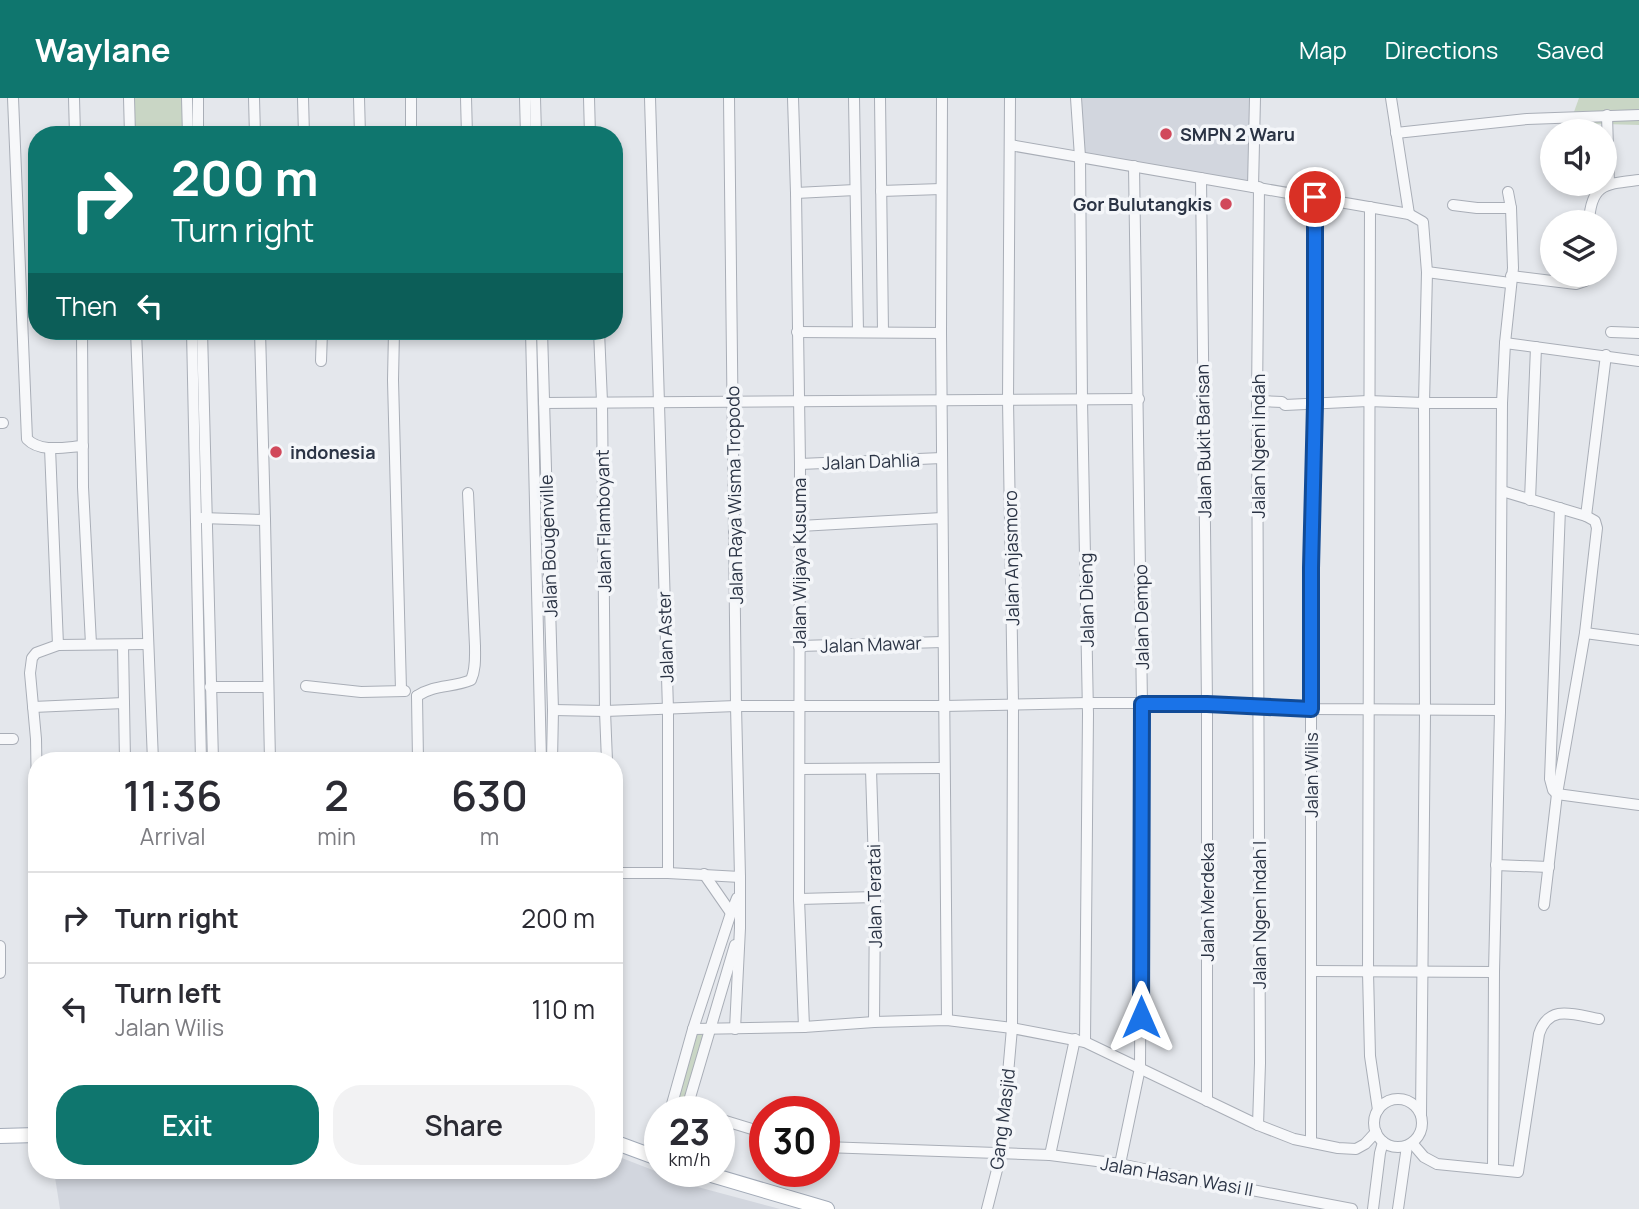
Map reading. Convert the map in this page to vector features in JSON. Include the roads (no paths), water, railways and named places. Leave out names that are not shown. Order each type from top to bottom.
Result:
[{"type":"main road","points":[[0,1136],[28,1135]]},
{"type":"main road","points":[[623,1144],[644,1150]]},
{"type":"main road","points":[[735,1182],[827,1209]]},
{"type":"street","points":[[13,98],[27,439],[34,445],[51,448],[83,446]]},
{"type":"street","points":[[74,98],[75,126]]},
{"type":"street","points":[[130,98],[130,126]]},
{"type":"street","points":[[187,98],[188,126]]},
{"type":"street","points":[[198,98],[198,126]]},
{"type":"street","points":[[254,98],[255,126]]},
{"type":"street","points":[[303,98],[304,126]]},
{"type":"street","points":[[359,98],[360,126]]},
{"type":"street","points":[[411,98],[411,126]]},
{"type":"street","points":[[466,98],[467,126]]},
{"type":"street","points":[[525,98],[526,126]]},
{"type":"street","points":[[535,98],[536,126]]},
{"type":"street","points":[[589,98],[590,126]]},
{"type":"street","name":"Jalan Aster","points":[[650,98],[668,710],[668,873]]},
{"type":"street","name":"Jalan Raya Wisma Tropodo","points":[[729,98],[740,928]]},
{"type":"street","name":"Jalan Wijaya Kusuma","points":[[793,98],[800,464],[799,899],[804,1027]]},
{"type":"street","points":[[854,98],[858,332]]},
{"type":"street","points":[[880,98],[883,332]]},
{"type":"street","points":[[942,98],[942,768],[947,1020]]},
{"type":"street","name":"Jalan Anjasmoro","points":[[1010,98],[1008,400],[1013,704],[1012,1023]]},
{"type":"street","name":"Jalan Dieng","points":[[1050,1155],[1080,1041],[1088,864],[1080,157],[1076,98]]},
{"type":"street","name":"Jalan Ngeni Indah","points":[[1255,98],[1258,705]]},
{"type":"street","points":[[1391,98],[1409,214]]},
{"type":"street","points":[[1607,115],[1607,119]]},
{"type":"street","points":[[1396,133],[1527,119],[1639,115]]},
{"type":"street","points":[[1010,145],[1409,214],[1421,219],[1424,225],[1427,272],[1421,1130],[1410,1144],[1398,1147],[1383,1142],[1376,1132],[1374,1117],[1378,1110],[1382,1104],[1397,1098],[1412,1103],[1421,1115]]},
{"type":"street","name":"Jalan Dempo","points":[[1119,1164],[1140,1068],[1142,704],[1134,166]]},
{"type":"street","name":"Jalan Bukit Barisan","points":[[1201,178],[1207,704]]},
{"type":"street","points":[[1617,183],[1639,180]]},
{"type":"street","points":[[881,191],[941,189]]},
{"type":"street","points":[[796,193],[855,190]]},
{"type":"street","points":[[1493,1169],[1502,403],[1511,279],[1511,208],[1508,192]]},
{"type":"street","name":"Jalan Wilis","points":[[1311,1142],[1311,568],[1315,404],[1315,197]]},
{"type":"street","points":[[1453,205],[1511,208]]},
{"type":"street","points":[[1370,207],[1368,971],[1370,1056],[1378,1110]]},
{"type":"street","points":[[1427,272],[1540,281]]},
{"type":"street","points":[[797,332],[941,333]]},
{"type":"street","points":[[1611,332],[1639,333]]},
{"type":"street","points":[[82,340],[83,446],[91,644]]},
{"type":"street","points":[[136,340],[153,752]]},
{"type":"street","points":[[192,340],[213,752]]},
{"type":"street","points":[[201,752],[202,340]]},
{"type":"street","points":[[260,340],[270,752]]},
{"type":"street","points":[[321,361],[322,340]]},
{"type":"street","points":[[394,340],[401,690]]},
{"type":"street","points":[[531,340],[541,752]]},
{"type":"street","name":"Jalan Bougenville","points":[[542,340],[552,752]]},
{"type":"street","name":"Jalan Flamboyant","points":[[599,340],[607,752]]},
{"type":"street","points":[[1505,343],[1639,361]]},
{"type":"street","points":[[1530,500],[1536,346]]},
{"type":"street","points":[[1586,516],[1606,355]]},
{"type":"street","points":[[544,403],[1139,400]]},
{"type":"street","points":[[1257,401],[1282,402],[1285,405],[1368,401],[1502,403]]},
{"type":"street","points":[[51,448],[58,645]]},
{"type":"street","name":"Jalan Dahlia","points":[[800,464],[942,458]]},
{"type":"street","points":[[1502,491],[1586,516],[1595,521],[1597,533],[1585,633],[1557,794],[1544,905]]},
{"type":"street","points":[[417,696],[428,689],[463,683],[473,677],[475,646],[468,493]]},
{"type":"street","points":[[1560,508],[1550,779],[1557,794],[1639,804]]},
{"type":"street","points":[[202,518],[265,520]]},
{"type":"street","points":[[800,526],[942,518]]},
{"type":"street","points":[[1585,633],[1639,640]]},
{"type":"street","name":"Jalan Mawar","points":[[799,646],[943,642]]},
{"type":"street","points":[[35,752],[30,673],[32,658],[36,653],[58,645],[148,645]]},
{"type":"street","points":[[123,645],[123,752]]},
{"type":"street","points":[[306,686],[361,692],[413,692],[417,696],[418,752]]},
{"type":"street","points":[[211,687],[268,687]]},
{"type":"street","points":[[33,707],[124,703]]},
{"type":"street","points":[[553,709],[605,711],[736,706],[1088,703],[1258,705],[1369,710],[1500,710]]},
{"type":"street","name":"Jalan Merdeka","points":[[1207,704],[1207,1101]]},
{"type":"street","name":"Jalan Ngen Indah I","points":[[1258,705],[1258,1125]]},
{"type":"street","points":[[0,739],[13,739]]},
{"type":"street","points":[[800,769],[942,768]]},
{"type":"street","name":"Jalan Teratai","points":[[871,770],[875,897],[874,1022]]},
{"type":"street","points":[[1496,865],[1549,867]]},
{"type":"street","points":[[623,873],[740,877]]},
{"type":"street","points":[[704,874],[731,913]]},
{"type":"street","points":[[674,1096],[693,1029],[740,892]]},
{"type":"street","points":[[799,899],[875,897]]},
{"type":"street","points":[[735,1029],[740,928]]},
{"type":"street","points":[[693,1096],[709,1029],[740,928]]},
{"type":"street","points":[[0,946],[0,973]]},
{"type":"street","points":[[1312,971],[1494,972]]},
{"type":"street","points":[[1410,1144],[1424,1157],[1437,1164],[1518,1172],[1539,1034],[1545,1021],[1549,1016],[1558,1013],[1599,1018]]},
{"type":"street","points":[[693,1029],[947,1020],[1012,1023],[1080,1041],[1278,1134],[1338,1148],[1356,1149],[1376,1132]]},
{"type":"street","name":"Gang Masjid","points":[[987,1209],[1001,1154],[1012,1023]]},
{"type":"street","points":[[1373,1209],[1383,1142]]},
{"type":"street","points":[[1398,1209],[1410,1144]]},
{"type":"street","name":"Jalan Hasan Wasi II","points":[[840,1148],[1050,1155],[1119,1164],[1352,1209]]},
{"type":"place","name":"SMPN 2 Waru","points":[[1166,134]]},
{"type":"place","name":"Gor Bulutangkis","points":[[1226,204]]},
{"type":"place","name":"indonesia","points":[[276,452]]}]
